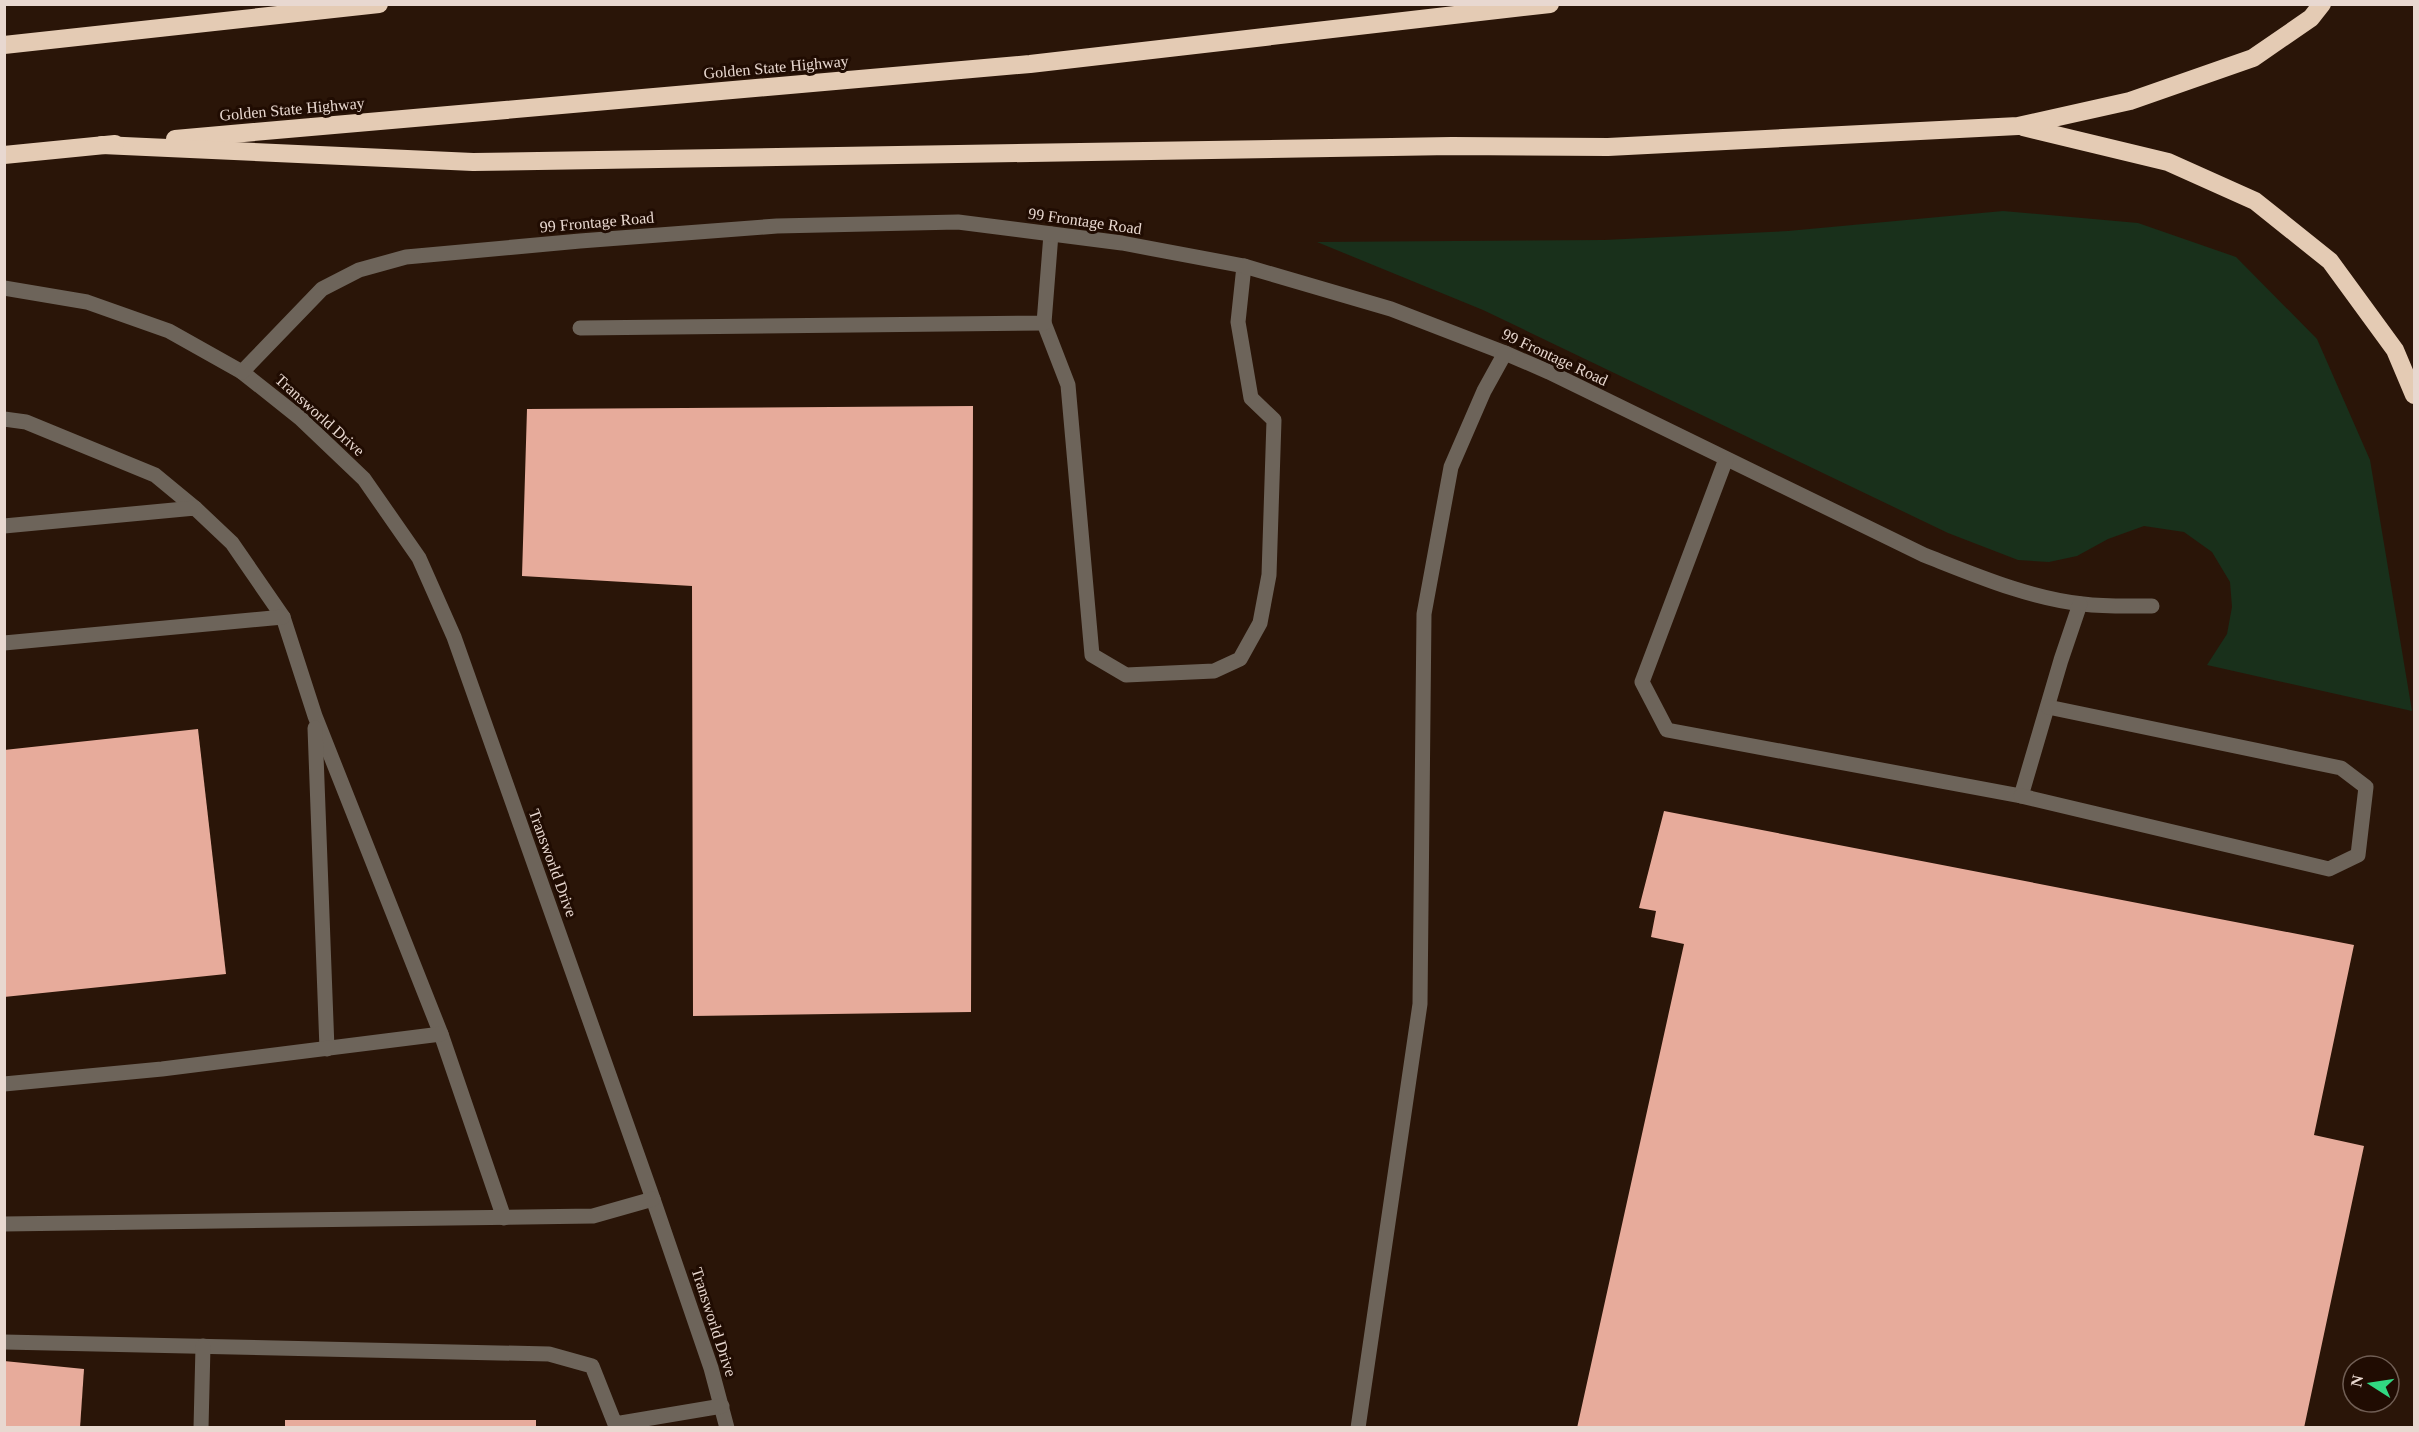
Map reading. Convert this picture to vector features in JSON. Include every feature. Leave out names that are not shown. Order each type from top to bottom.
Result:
[{"type":"highway","points":[[4,45],[379,4]]},
{"type":"highway","name":"Golden State Highway","points":[[4,155],[1030,64],[1550,4]]},
{"type":"highway","points":[[102,145],[473,162],[1452,146],[1608,147],[2018,126],[2130,101],[2253,58],[2311,18],[2322,4]]},
{"type":"highway","points":[[2018,126],[2168,162],[2255,201],[2330,261],[2395,350],[2415,395]]},
{"type":"street","name":"99 Frontage Road","points":[[242,372],[322,289],[359,270],[406,257],[777,226],[958,222],[1122,243],[1244,266],[1391,309],[1505,353],[1933,559],[2016,589],[2080,604],[2152,606]]},
{"type":"street","points":[[1051,234],[1044,323],[1068,385],[1092,656],[1126,675],[1214,671],[1240,659],[1260,623],[1269,575],[1274,420],[1251,398],[1238,322],[1244,266]]},
{"type":"street","points":[[4,288],[87,302],[169,331],[242,372]]},
{"type":"street","points":[[580,328],[1044,323]]},
{"type":"street","points":[[1358,1428],[1420,1004],[1424,614],[1451,467],[1484,391],[1505,353]]},
{"type":"street","name":"Transworld Drive","points":[[242,372],[300,417],[364,479],[420,558],[454,637],[653,1199],[711,1368],[727,1428]]},
{"type":"street","points":[[4,419],[26,422],[155,475],[232,543],[283,617],[315,716],[441,1034],[504,1218]]},
{"type":"street","points":[[1726,459],[1642,682],[1667,730],[2021,796],[2329,869],[2358,855],[2366,788],[2341,768],[2048,707]]},
{"type":"street","points":[[4,526],[195,508]]},
{"type":"street","points":[[2021,796],[2080,604]]},
{"type":"street","points":[[4,643],[283,617]]},
{"type":"street","points":[[315,716],[327,1049]]},
{"type":"street","points":[[4,1084],[162,1069],[441,1034]]},
{"type":"street","points":[[4,1224],[593,1216],[653,1199]]},
{"type":"street","points":[[4,1342],[549,1354],[592,1366],[615,1426],[722,1406]]},
{"type":"street","points":[[201,1428],[203,1346]]},
{"type":"green space","points":[[2003,211],[2138,223],[2236,257],[2317,339],[2370,460],[2412,711],[2207,665],[2227,634],[2232,607],[2230,582],[2212,552],[2184,532],[2144,526],[2108,539],[2077,556],[2049,562],[2018,560],[1948,533],[1483,310],[1317,242],[1604,240],[1788,231]]},
{"type":"building","points":[[973,406],[971,1012],[693,1016],[692,586],[522,576],[527,409]]},
{"type":"building","points":[[198,729],[226,974],[4,997],[4,750]]},
{"type":"building","points":[[1664,811],[2354,945],[2314,1135],[2364,1146],[2304,1428],[1577,1428],[1684,944],[1651,937],[1656,911],[1639,908]]},
{"type":"building","points":[[4,1361],[84,1369],[80,1428],[4,1428]]},
{"type":"building","points":[[285,1420],[536,1420],[536,1428],[285,1428]]}]
